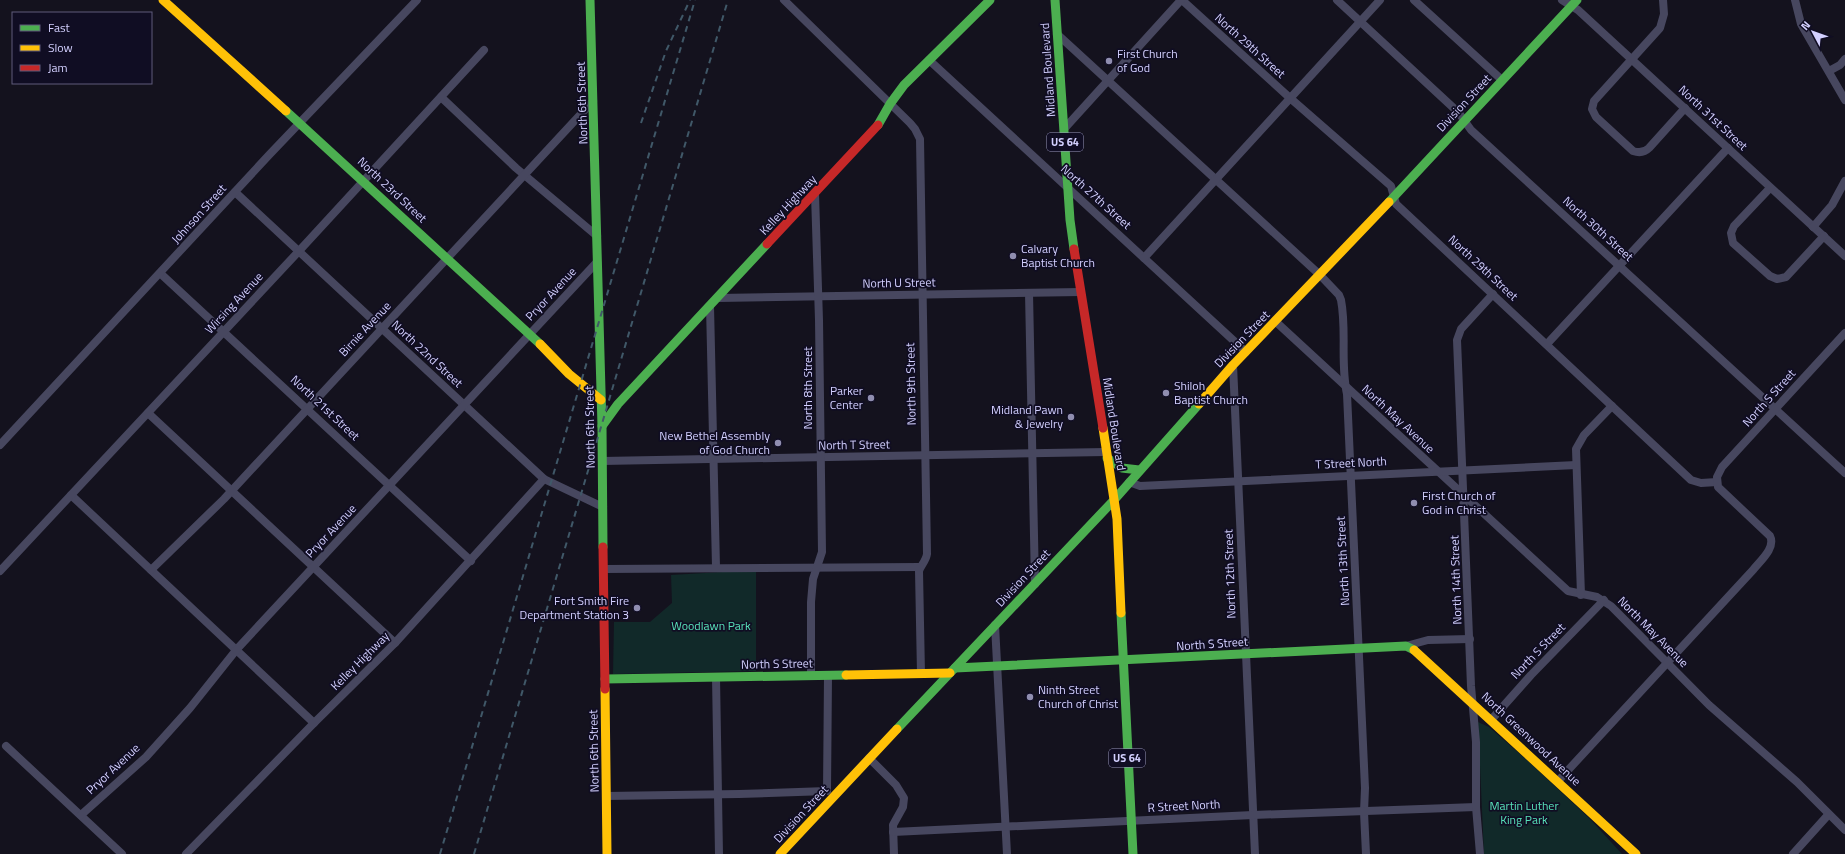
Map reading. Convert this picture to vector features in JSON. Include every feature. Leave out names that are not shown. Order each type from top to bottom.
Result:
[{"type":"street","name":"North 23rd Street","points":[[163,0],[300,122],[530,334],[568,374],[601,400]]},
{"type":"street","name":"Johnson Street","points":[[0,445],[161,274],[300,122],[416,0]]},
{"type":"street","name":"North 6th Street","points":[[590,0],[602,426],[607,854]]},
{"type":"street","points":[[784,0],[890,104]]},
{"type":"street","name":"Kelley Highway","points":[[602,426],[618,404],[880,123],[890,104],[904,85],[990,0]]},
{"type":"street","name":"Midland Boulevard","points":[[1055,0],[1070,220],[1117,519],[1130,821],[1133,854]]},
{"type":"street","points":[[1064,129],[1182,0]]},
{"type":"street","name":"North 29th Street","points":[[1182,0],[1290,98],[1391,186],[1396,204],[1494,294],[1691,480],[1701,483],[1717,482]]},
{"type":"street","name":"North 30th Street","points":[[1336,0],[1465,120],[1471,130],[1845,473]]},
{"type":"street","points":[[1144,258],[1380,0]]},
{"type":"street","points":[[1414,0],[1502,80]]},
{"type":"street","name":"North 31st Street","points":[[1562,0],[1574,3],[1631,60],[1845,256]]},
{"type":"street","points":[[1663,0],[1664,14],[1660,28],[1594,100],[1592,109],[1596,117],[1633,151],[1642,152],[1649,148],[1684,108]]},
{"type":"street","points":[[1795,0],[1801,24],[1845,100]]},
{"type":"street","name":"Division Street","points":[[780,854],[831,794],[869,758],[953,671],[1114,500],[1233,365],[1394,197],[1574,3]]},
{"type":"street","name":"North 13th Street","points":[[1057,34],[1320,275],[1339,295],[1341,300],[1344,358],[1343,377],[1347,394],[1359,648],[1365,788],[1364,812],[1366,854]]},
{"type":"street","name":"Wirsing Avenue","points":[[0,571],[225,331],[484,50]]},
{"type":"street","points":[[1829,71],[1840,65],[1845,59]]},
{"type":"street","name":"North 27th Street","points":[[929,60],[1246,352]]},
{"type":"street","points":[[441,97],[524,175],[596,236]]},
{"type":"street","name":"Birnie Avenue","points":[[151,570],[231,491],[594,100]]},
{"type":"street","name":"North 9th Street","points":[[890,104],[915,129],[920,139],[927,554],[926,559],[920,567],[921,674]]},
{"type":"street","points":[[1547,344],[1728,148]]},
{"type":"street","points":[[1813,227],[1832,205],[1845,181]]},
{"type":"street","points":[[1770,188],[1734,226],[1731,233],[1733,243],[1770,276],[1777,280],[1786,277],[1824,236]]},
{"type":"street","name":"North 22nd Street","points":[[235,192],[547,481],[603,507]]},
{"type":"street","name":"North 8th Street","points":[[811,676],[811,602],[813,578],[822,552],[815,194]]},
{"type":"street","name":"Pryor Avenue","points":[[81,815],[146,756],[190,708],[237,649],[597,262]]},
{"type":"street","name":"North 21st Street","points":[[161,274],[225,331],[389,486],[472,561]]},
{"type":"street","name":"North U Street","points":[[718,298],[1081,292]]},
{"type":"street","points":[[1029,293],[1035,584]]},
{"type":"street","name":"North 14th Street","points":[[1480,854],[1476,807],[1476,742],[1470,639],[1458,335],[1494,294]]},
{"type":"street","points":[[710,306],[716,567]]},
{"type":"street","name":"North May Avenue","points":[[1276,321],[1568,591],[1581,595],[1597,597],[1604,600],[1709,705],[1797,782],[1828,815],[1845,830]]},
{"type":"street","name":"North S Street","points":[[1717,482],[1719,472],[1722,467],[1845,335]]},
{"type":"street","name":"North 12th Street","points":[[1233,365],[1255,854]]},
{"type":"street","points":[[1581,595],[1576,449],[1579,442],[1612,406]]},
{"type":"street","points":[[148,413],[312,568],[396,643]]},
{"type":"street","name":"North T Street","points":[[602,461],[925,455],[1107,455]]},
{"type":"street","points":[[1107,455],[1119,467],[1127,470],[1139,470]]},
{"type":"street","name":"T Street North","points":[[1129,482],[1140,486],[1238,480],[1576,465]]},
{"type":"street","name":"Kelley Highway","points":[[186,854],[314,723],[396,643],[547,481]]},
{"type":"street","points":[[1558,781],[1753,570],[1768,551],[1772,542],[1770,536],[1721,489],[1717,482]]},
{"type":"street","points":[[71,495],[237,649],[314,723]]},
{"type":"street","points":[[604,569],[716,567],[920,567]]},
{"type":"street","name":"North S Street","points":[[1491,720],[1530,675],[1604,600]]},
{"type":"street","points":[[995,626],[1007,854]]},
{"type":"street","name":"North S Street","points":[[605,680],[921,674],[998,666],[1406,646],[1428,640],[1470,639]]},
{"type":"street","name":"North Greenwood Avenue","points":[[1406,646],[1417,651],[1426,659],[1636,854]]},
{"type":"street","points":[[606,796],[831,794],[828,676]]},
{"type":"street","points":[[716,678],[719,854]]},
{"type":"street","points":[[6,746],[122,854]]},
{"type":"street","points":[[869,758],[896,785],[904,798],[903,807],[893,825],[894,854]]},
{"type":"street","name":"R Street North","points":[[893,832],[1254,815],[1476,807]]},
{"type":"street","points":[[1793,854],[1828,815]]},
{"type":"green space","name":"Woodlawn Park","points":[[756,570],[756,671],[613,674],[614,622],[650,622],[672,603],[671,575]]},
{"type":"green space","name":"Martin Luther King Park","points":[[1478,722],[1489,727],[1528,761],[1589,818],[1622,854],[1484,854]]},
{"type":"railway","points":[[641,123],[666,51],[690,0]]},
{"type":"railway","points":[[440,854],[695,0]]},
{"type":"railway","points":[[474,854],[728,0]]},
{"type":"traffic: fast","points":[[590,0],[602,426],[603,547]]},
{"type":"traffic: fast","points":[[878,125],[890,104],[904,85],[990,0]]},
{"type":"traffic: fast","points":[[1055,0],[1070,220],[1074,249]]},
{"type":"traffic: fast","points":[[1389,202],[1577,0]]},
{"type":"traffic: fast","points":[[286,111],[540,344]]},
{"type":"traffic: fast","points":[[602,426],[618,404],[767,244]]},
{"type":"traffic: fast","points":[[897,729],[1114,500],[1199,404]]},
{"type":"traffic: fast","points":[[1107,458],[1122,468],[1139,470]]},
{"type":"traffic: fast","points":[[1121,613],[1133,854]]},
{"type":"traffic: fast","points":[[955,668],[1406,646],[1414,650]]},
{"type":"traffic: fast","points":[[605,679],[846,675]]},
{"type":"traffic: slow","points":[[163,0],[286,111]]},
{"type":"traffic: slow","points":[[1199,404],[1233,365],[1389,202]]},
{"type":"traffic: slow","points":[[540,344],[569,374],[601,400]]},
{"type":"traffic: slow","points":[[1103,428],[1117,519],[1121,613]]},
{"type":"traffic: slow","points":[[1414,650],[1636,854]]},
{"type":"traffic: slow","points":[[846,675],[950,673]]},
{"type":"traffic: slow","points":[[605,689],[607,854]]},
{"type":"traffic: slow","points":[[780,854],[897,729]]},
{"type":"traffic: jam","points":[[767,244],[878,125]]},
{"type":"traffic: jam","points":[[1074,249],[1103,428]]},
{"type":"traffic: jam","points":[[603,547],[605,689]]},
{"type":"place","name":"First Church of God","points":[[1109,61]]},
{"type":"place","name":"Calvary Baptist Church","points":[[1013,256]]},
{"type":"place","name":"Shiloh Baptist Church","points":[[1166,393]]},
{"type":"place","name":"Parker Center","points":[[871,398]]},
{"type":"place","name":"Midland Pawn & Jewelry","points":[[1071,417]]},
{"type":"place","name":"New Bethel Assembly of God Church","points":[[778,443]]},
{"type":"place","name":"First Church of God in Christ","points":[[1414,503]]},
{"type":"place","name":"Fort Smith Fire Department Station 3","points":[[637,608]]},
{"type":"place","name":"Ninth Street Church of Christ","points":[[1030,697]]}]
